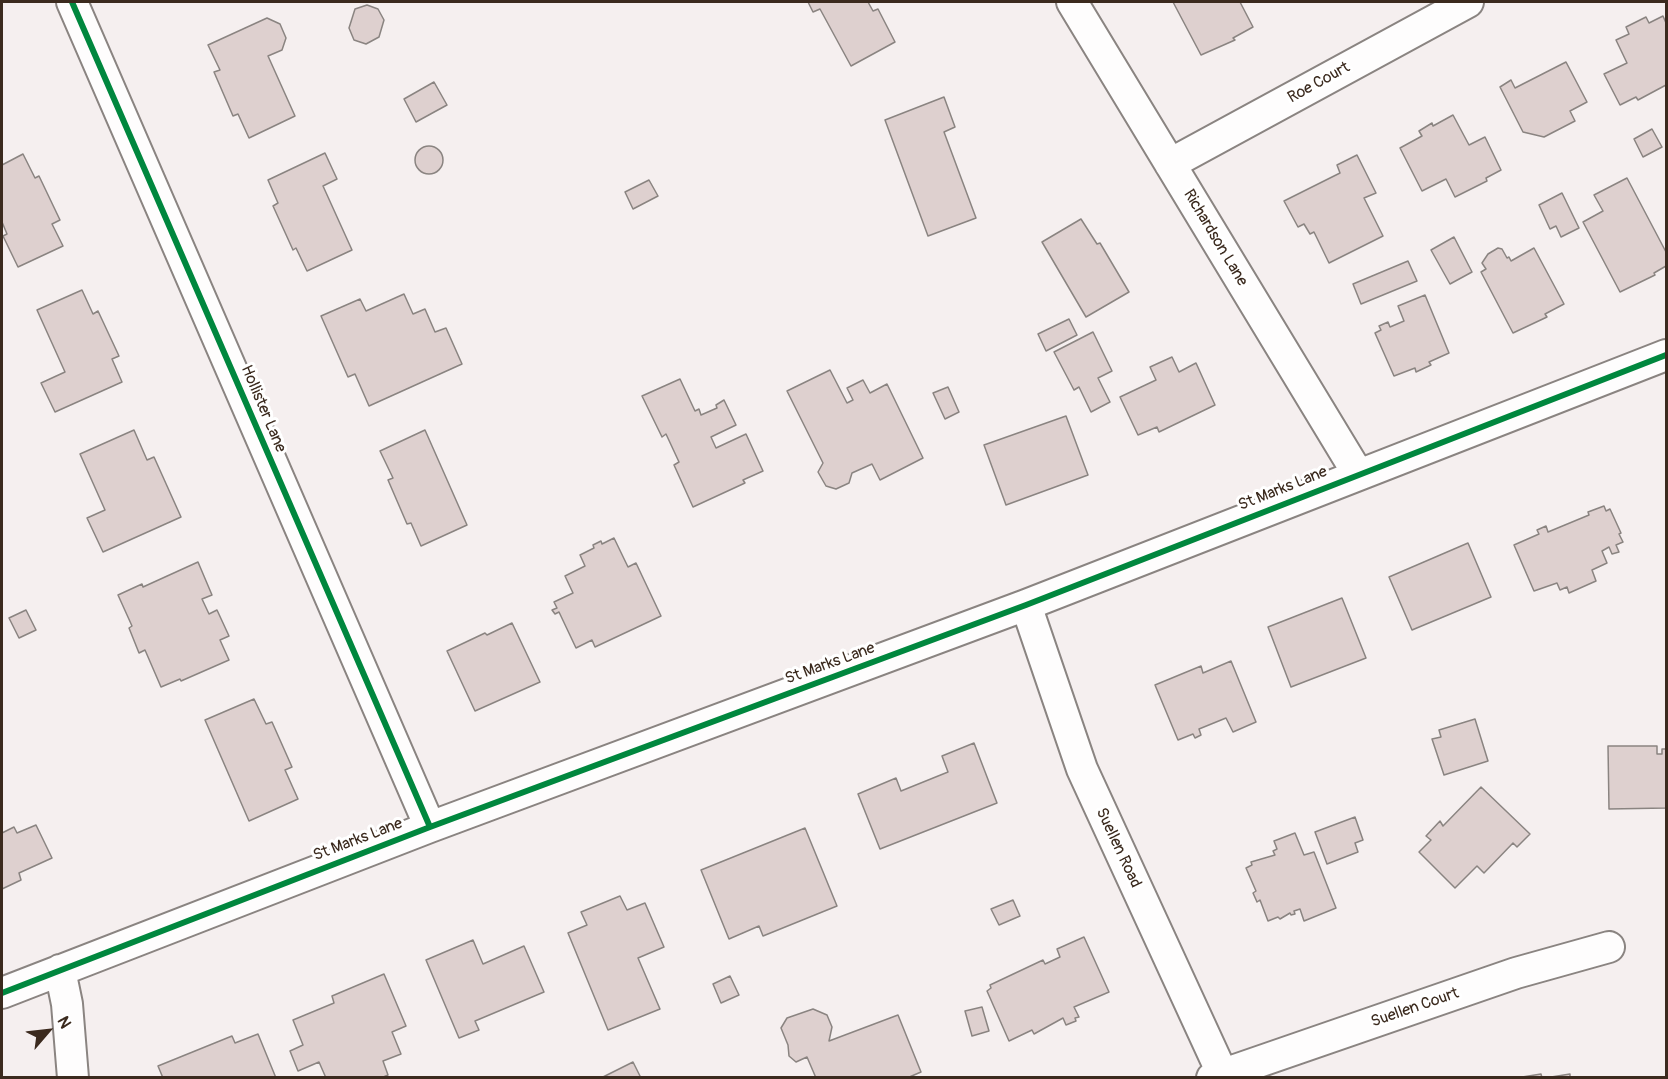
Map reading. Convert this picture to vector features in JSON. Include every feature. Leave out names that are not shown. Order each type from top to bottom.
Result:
[{"type":"street","name":"Hollister Lane","points":[[72,2],[430,827]]},
{"type":"street","name":"Richardson Lane","points":[[1072,2],[1358,474]]},
{"type":"street","name":"Roe Court","points":[[1170,164],[1468,2]]},
{"type":"street","name":"St Marks Lane","points":[[2,993],[430,827],[1026,605],[1666,355]]},
{"type":"street","name":"Suellen Road","points":[[1026,605],[1082,769],[1217,1075]]},
{"type":"street","name":"Suellen Court","points":[[1217,1075],[1516,973],[1609,947]]},
{"type":"street","points":[[60,970],[67,1004],[73,1077]]},
{"type":"building","points":[[808,2],[868,2],[873,11],[878,9],[895,42],[851,66],[820,9],[813,12]]},
{"type":"building","points":[[1173,2],[1240,2],[1253,27],[1233,38],[1235,40],[1201,55]]},
{"type":"building","points":[[367,5],[378,9],[384,20],[379,37],[366,44],[354,40],[349,28],[355,9]]},
{"type":"building","points":[[1663,16],[1666,23],[1666,85],[1638,100],[1636,97],[1620,105],[1604,74],[1627,63],[1616,40],[1629,34],[1626,27],[1646,17],[1649,23]]},
{"type":"building","points":[[267,18],[280,24],[286,38],[282,50],[268,56],[295,116],[249,138],[238,114],[233,116],[214,72],[220,70],[208,45]]},
{"type":"building","points":[[1566,62],[1587,102],[1570,111],[1575,121],[1544,137],[1523,132],[1500,87],[1511,80],[1515,88]]},
{"type":"building","points":[[434,82],[447,105],[416,122],[404,99]]},
{"type":"building","points":[[944,97],[955,127],[944,132],[976,218],[928,236],[885,120]]},
{"type":"building","points":[[1453,115],[1469,145],[1485,137],[1501,170],[1486,178],[1487,181],[1455,197],[1446,179],[1422,191],[1400,148],[1422,136],[1419,131]]},
{"type":"building","points":[[1652,129],[1662,147],[1643,157],[1634,139]]},
{"type":"building","points":[[429,146],[439,150],[443,160],[439,170],[429,174],[419,170],[415,160],[419,150]]},
{"type":"building","points":[[325,153],[337,179],[323,186],[352,250],[307,271],[296,248],[293,250],[273,206],[278,203],[268,180]]},
{"type":"building","points":[[23,154],[35,178],[39,176],[60,220],[52,224],[63,246],[18,267],[3,236],[7,234],[2,222],[2,165]]},
{"type":"building","points":[[1357,155],[1376,193],[1364,198],[1383,236],[1329,263],[1314,232],[1310,234],[1304,224],[1298,227],[1284,201],[1340,173],[1337,165]]},
{"type":"building","points":[[1627,178],[1666,252],[1666,266],[1654,273],[1655,275],[1620,292],[1583,222],[1603,211],[1594,195]]},
{"type":"building","points":[[649,180],[658,196],[633,209],[625,192]]},
{"type":"building","points":[[1562,193],[1579,228],[1561,237],[1556,226],[1550,229],[1539,205]]},
{"type":"building","points":[[1081,219],[1097,244],[1100,243],[1129,292],[1086,317],[1042,242]]},
{"type":"building","points":[[1454,237],[1472,272],[1450,284],[1431,250]]},
{"type":"building","points":[[1498,248],[1502,249],[1511,261],[1534,248],[1564,304],[1545,314],[1547,317],[1513,333],[1481,272],[1486,269],[1482,263],[1488,254]]},
{"type":"building","points":[[1408,261],[1417,281],[1361,304],[1353,284]]},
{"type":"building","points":[[82,290],[93,314],[98,311],[119,356],[112,359],[122,382],[55,412],[41,383],[65,372],[37,310]]},
{"type":"building","points":[[404,294],[413,314],[425,309],[435,332],[446,328],[462,364],[369,406],[355,374],[348,377],[321,316],[360,299],[366,311]]},
{"type":"building","points":[[1425,295],[1449,353],[1429,362],[1431,365],[1416,372],[1415,368],[1394,376],[1375,333],[1381,330],[1379,326],[1388,322],[1390,327],[1404,321],[1398,306]]},
{"type":"building","points":[[1069,319],[1077,335],[1046,351],[1038,334]]},
{"type":"building","points":[[1093,332],[1112,371],[1098,378],[1110,402],[1091,412],[1079,387],[1074,390],[1054,352]]},
{"type":"building","points":[[1172,357],[1179,372],[1196,363],[1215,405],[1159,432],[1157,427],[1138,435],[1120,397],[1156,380],[1150,367]]},
{"type":"building","points":[[830,370],[847,403],[853,400],[847,388],[863,380],[870,393],[887,384],[923,458],[880,480],[872,464],[852,473],[849,483],[836,489],[826,486],[818,472],[823,463],[787,391]]},
{"type":"building","points":[[680,379],[695,411],[699,409],[701,415],[717,408],[716,405],[724,400],[736,425],[711,437],[716,448],[746,434],[763,471],[743,480],[745,483],[693,507],[674,465],[679,462],[666,434],[662,437],[642,396]]},
{"type":"building","points":[[948,387],[959,412],[945,419],[933,393]]},
{"type":"building","points":[[1066,416],[1088,475],[1006,505],[984,445]]},
{"type":"building","points":[[134,430],[147,460],[154,457],[181,517],[103,552],[87,518],[105,510],[80,454]]},
{"type":"building","points":[[425,430],[467,525],[421,546],[411,523],[407,524],[388,480],[393,478],[380,451]]},
{"type":"building","points":[[1604,506],[1606,511],[1610,509],[1623,542],[1616,545],[1619,552],[1612,554],[1609,547],[1602,551],[1607,563],[1592,570],[1596,581],[1569,593],[1567,587],[1560,590],[1557,583],[1534,591],[1514,545],[1539,534],[1537,530],[1546,526],[1548,532],[1589,515],[1588,512]]},
{"type":"building","points":[[614,538],[628,567],[636,563],[661,616],[595,647],[592,640],[576,648],[559,612],[555,614],[552,610],[557,608],[554,602],[573,593],[565,576],[585,566],[580,555],[594,548],[593,545],[601,541],[602,544]]},
{"type":"building","points":[[1468,543],[1491,597],[1412,630],[1389,577]]},
{"type":"building","points":[[198,562],[212,595],[202,599],[209,614],[217,610],[229,636],[220,640],[229,660],[181,681],[180,679],[161,687],[145,650],[139,653],[129,628],[132,626],[118,595],[142,584],[143,587]]},
{"type":"building","points":[[1342,598],[1366,658],[1291,687],[1268,627]]},
{"type":"building","points":[[26,610],[36,630],[19,638],[9,618]]},
{"type":"building","points":[[512,623],[540,682],[475,711],[447,651]]},
{"type":"building","points":[[1231,661],[1256,722],[1233,732],[1226,718],[1199,729],[1201,735],[1195,738],[1193,734],[1178,740],[1155,685],[1201,666],[1203,673]]},
{"type":"building","points":[[254,699],[266,724],[272,722],[292,767],[285,770],[298,799],[249,821],[205,720]]},
{"type":"building","points":[[1475,719],[1488,761],[1444,775],[1432,739],[1441,737],[1439,730]]},
{"type":"building","points":[[974,743],[997,803],[880,849],[858,794],[896,778],[901,791],[948,772],[942,756]]},
{"type":"building","points":[[1608,746],[1657,746],[1657,754],[1662,754],[1662,749],[1666,749],[1666,808],[1609,809]]},
{"type":"building","points":[[1481,787],[1530,834],[1517,847],[1513,843],[1484,873],[1477,866],[1455,888],[1419,852],[1431,840],[1426,836],[1440,821],[1443,826]]},
{"type":"building","points":[[1355,817],[1363,840],[1355,843],[1358,852],[1327,864],[1315,832]]},
{"type":"building","points":[[36,825],[52,858],[19,873],[21,880],[2,889],[2,833],[14,827],[17,833]]},
{"type":"building","points":[[805,828],[837,906],[763,936],[759,926],[729,939],[701,870]]},
{"type":"building","points":[[1295,833],[1304,855],[1314,852],[1336,908],[1304,921],[1300,909],[1294,911],[1295,914],[1290,913],[1280,919],[1278,917],[1268,921],[1260,900],[1257,902],[1253,893],[1256,891],[1246,868],[1252,865],[1251,862],[1275,855],[1273,851],[1277,849],[1274,841]]},
{"type":"building","points":[[620,896],[627,910],[645,903],[664,947],[638,958],[660,1009],[608,1030],[568,933],[587,925],[581,912]]},
{"type":"building","points":[[1013,900],[1020,916],[999,925],[991,909]]},
{"type":"building","points":[[1084,937],[1109,992],[1074,1007],[1079,1017],[1075,1018],[1076,1021],[1066,1025],[1063,1018],[1034,1034],[1032,1030],[1009,1041],[987,991],[991,988],[990,985],[1043,960],[1045,964],[1060,957],[1057,949]]},
{"type":"building","points":[[473,940],[483,964],[524,946],[544,992],[475,1021],[479,1030],[459,1038],[426,960]]},
{"type":"building","points":[[384,974],[406,1026],[392,1032],[401,1054],[383,1061],[388,1075],[381,1078],[326,1078],[319,1062],[298,1071],[290,1051],[303,1045],[293,1020],[334,1003],[332,996]]},
{"type":"building","points":[[730,976],[739,995],[721,1003],[713,984]]},
{"type":"building","points":[[982,1007],[989,1031],[972,1036],[965,1011]]},
{"type":"building","points":[[813,1009],[827,1015],[832,1027],[829,1041],[898,1015],[921,1072],[907,1078],[816,1078],[807,1057],[796,1062],[789,1056],[788,1045],[781,1028],[787,1018]]},
{"type":"building","points":[[258,1034],[276,1078],[163,1078],[158,1066],[232,1036],[235,1043]]},
{"type":"building","points":[[633,1062],[641,1078],[601,1078]]},
{"type":"building","points":[[1541,1074],[1542,1078],[1516,1078]]},
{"type":"building","points":[[1570,1074],[1570,1078],[1545,1078]]},
{"type":"cycle path","points":[[72,2],[430,827]]},
{"type":"cycle path","points":[[2,993],[430,827],[1026,605],[1666,355]]}]
